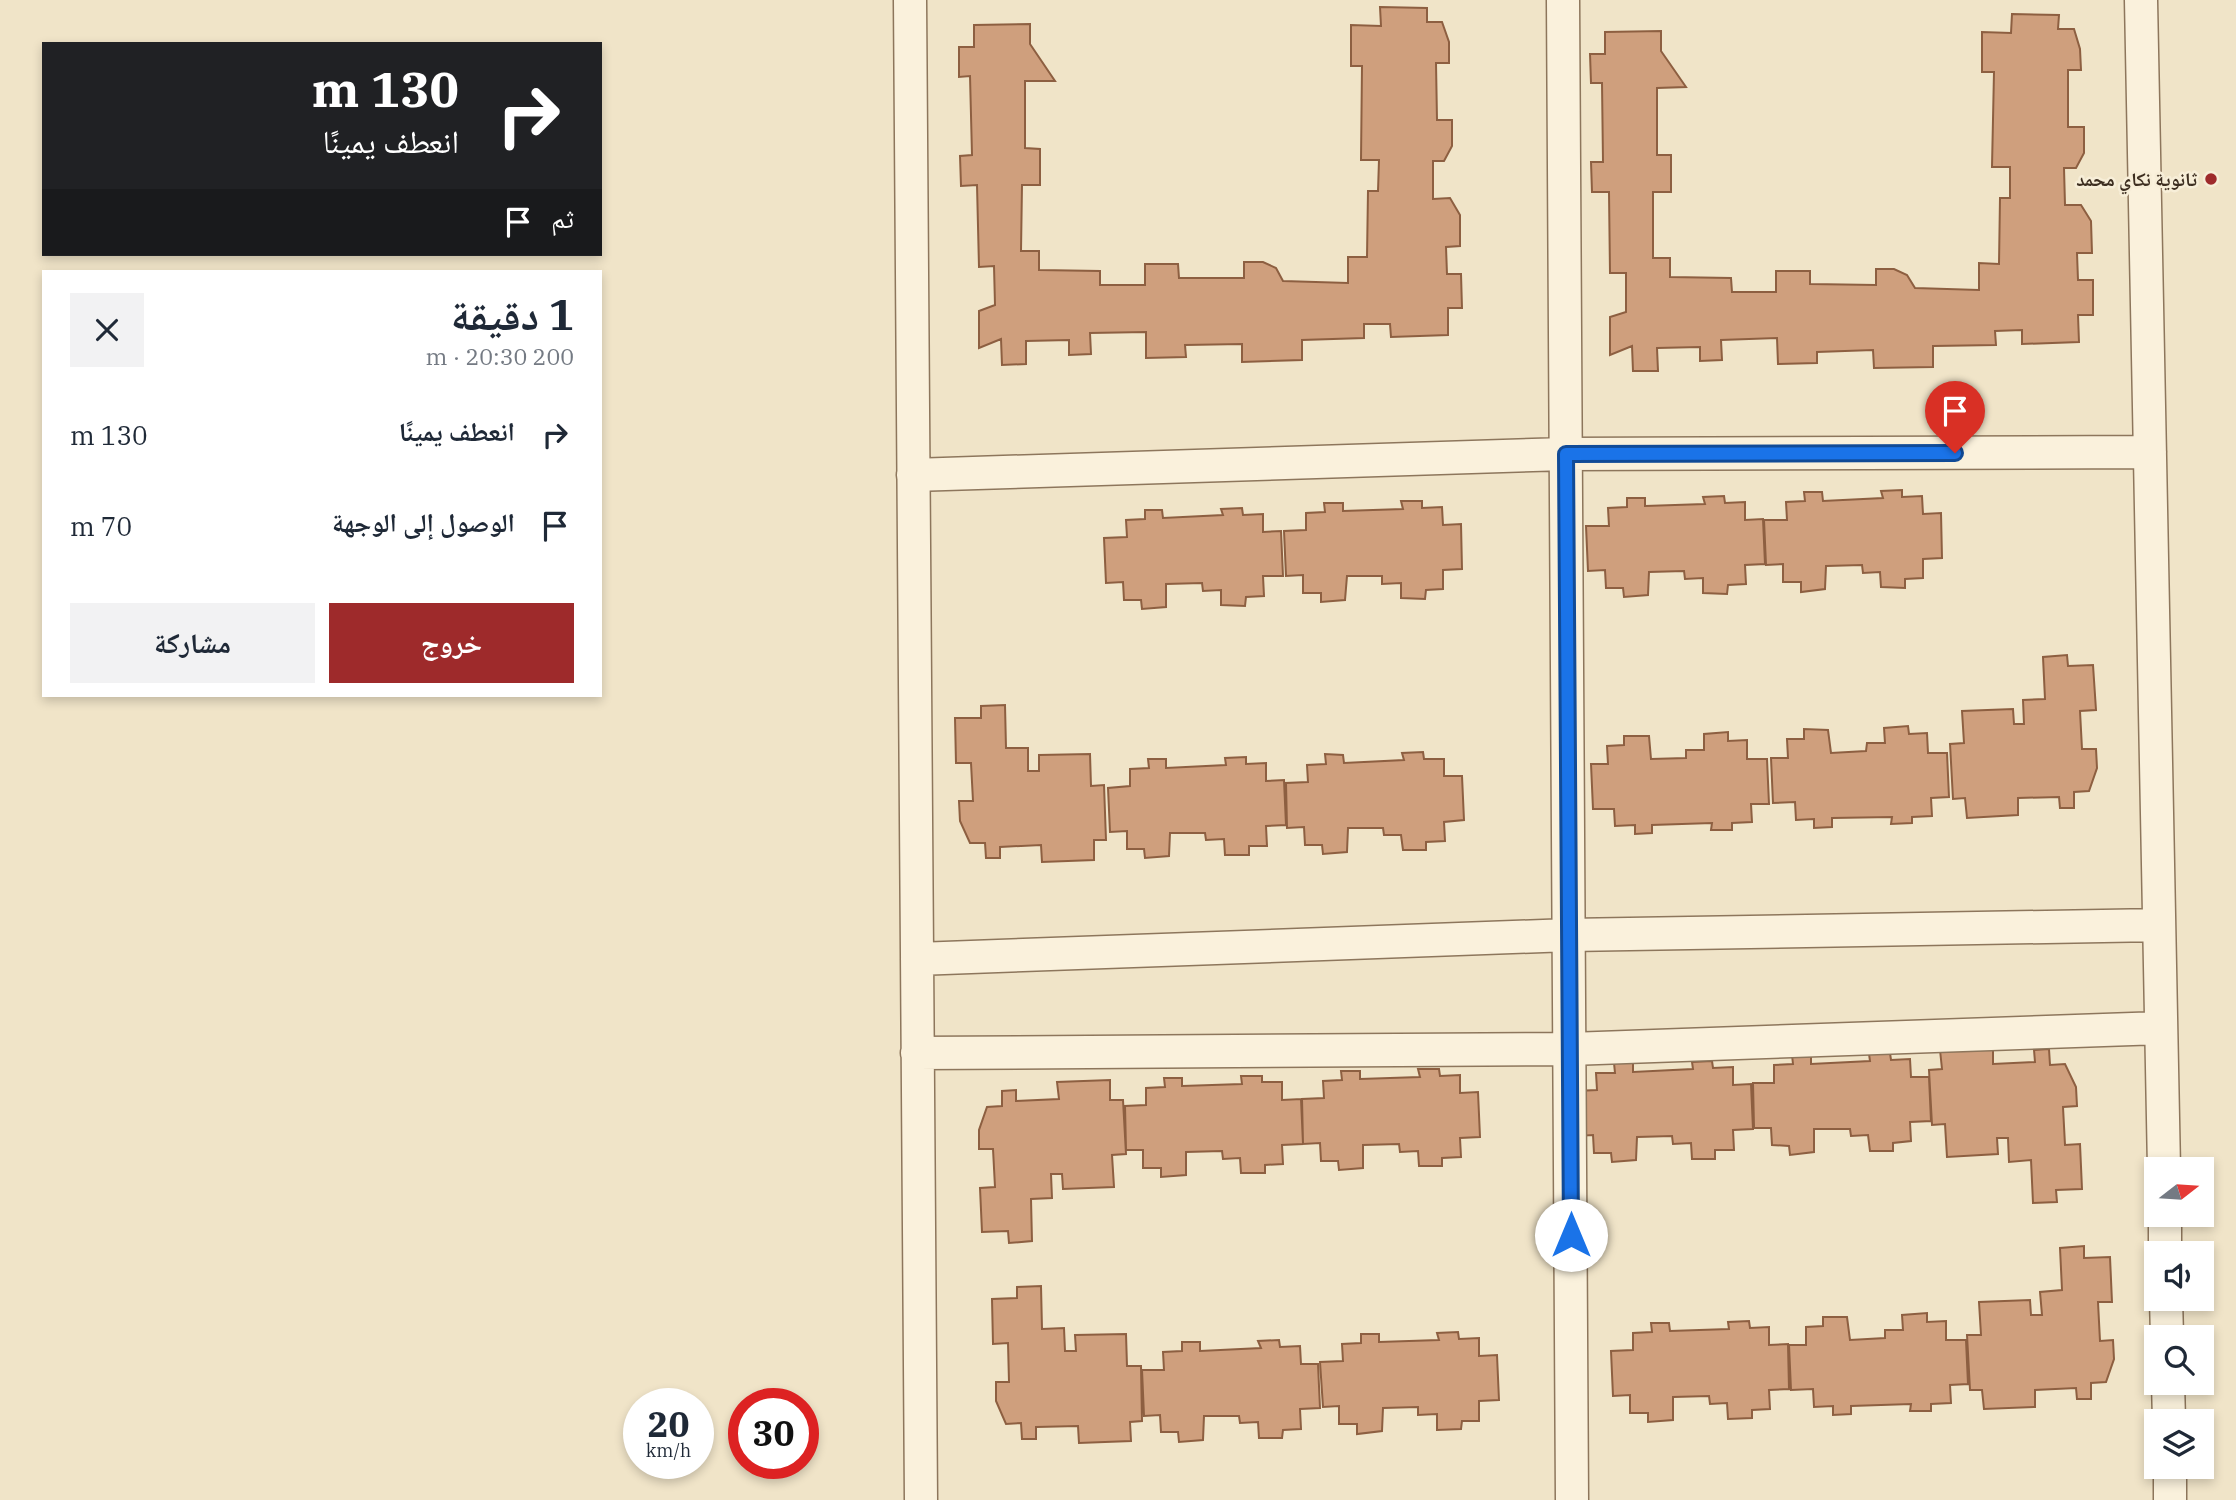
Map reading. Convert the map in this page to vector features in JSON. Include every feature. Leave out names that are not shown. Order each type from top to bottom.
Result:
[{"type":"street","points":[[910,0],[920,1500]]},
{"type":"street","points":[[1563,0],[1572,1500]]},
{"type":"street","points":[[2141,0],[2164,1157]]},
{"type":"street","points":[[913,475],[1566,454],[2150,452]]},
{"type":"street","points":[[917,959],[1569,936],[2159,925]]},
{"type":"street","points":[[917,1053],[1570,1049],[2161,1028]]},
{"type":"street","points":[[2170,1479],[2170,1500]]},
{"type":"building","points":[[1380,7],[1427,8],[1427,22],[1442,22],[1449,42],[1449,63],[1436,63],[1437,120],[1452,120],[1452,146],[1444,161],[1433,161],[1433,199],[1450,198],[1460,215],[1460,246],[1446,247],[1447,274],[1461,274],[1462,308],[1448,308],[1448,335],[1391,337],[1390,324],[1364,324],[1364,338],[1302,340],[1302,360],[1242,362],[1242,344],[1185,345],[1186,357],[1146,358],[1146,332],[1090,333],[1091,354],[1069,355],[1069,340],[1026,341],[1026,364],[1002,365],[1001,339],[979,348],[979,311],[995,305],[994,266],[979,267],[977,185],[961,186],[960,156],[972,155],[970,76],[959,77],[959,47],[974,47],[974,25],[1030,24],[1030,44],[1055,81],[1025,81],[1025,148],[1040,149],[1040,185],[1022,185],[1021,251],[1039,251],[1039,270],[1100,271],[1100,285],[1145,285],[1145,264],[1178,264],[1179,278],[1244,278],[1244,262],[1263,262],[1276,268],[1283,281],[1348,283],[1348,257],[1367,257],[1368,191],[1378,191],[1379,160],[1361,160],[1362,66],[1351,66],[1351,25],[1381,26]]},
{"type":"building","points":[[2012,14],[2059,15],[2058,29],[2074,29],[2080,49],[2081,70],[2068,70],[2068,127],[2084,127],[2084,153],[2076,168],[2064,168],[2065,205],[2081,205],[2091,221],[2092,253],[2077,253],[2078,280],[2093,280],[2093,315],[2078,315],[2079,342],[2022,344],[2022,330],[1995,331],[1996,345],[1933,346],[1933,367],[1874,368],[1873,350],[1817,352],[1817,363],[1778,364],[1777,338],[1721,340],[1722,360],[1700,361],[1700,347],[1657,348],[1658,371],[1633,371],[1632,346],[1610,355],[1610,317],[1626,312],[1626,273],[1610,273],[1609,192],[1592,192],[1591,162],[1603,162],[1602,83],[1591,83],[1590,54],[1605,54],[1605,32],[1661,31],[1661,51],[1686,87],[1657,88],[1657,155],[1671,155],[1671,192],[1653,192],[1653,258],[1670,258],[1670,277],[1731,278],[1732,292],[1776,292],[1776,271],[1810,271],[1810,284],[1876,285],[1876,269],[1894,269],[1907,275],[1915,288],[1979,290],[1979,263],[1999,264],[2000,198],[2010,198],[2010,167],[1992,167],[1994,72],[1982,72],[1982,32],[2011,33]]},
{"type":"building","points":[[1902,490],[1902,497],[1922,496],[1923,514],[1941,513],[1942,558],[1923,559],[1923,578],[1905,579],[1905,588],[1881,587],[1880,572],[1863,573],[1862,565],[1826,566],[1825,589],[1801,592],[1801,582],[1783,582],[1783,564],[1766,565],[1764,520],[1787,520],[1786,502],[1805,501],[1804,492],[1822,492],[1823,501],[1883,498],[1881,491]]},
{"type":"building","points":[[1724,496],[1725,503],[1745,502],[1745,520],[1763,519],[1765,564],[1745,565],[1746,584],[1728,585],[1727,594],[1703,593],[1703,578],[1685,579],[1684,571],[1649,572],[1648,595],[1624,597],[1623,588],[1606,588],[1605,570],[1588,571],[1586,526],[1609,526],[1608,508],[1627,507],[1627,498],[1645,498],[1645,506],[1705,504],[1703,497]]},
{"type":"building","points":[[1401,501],[1422,501],[1422,508],[1442,507],[1443,525],[1461,524],[1462,569],[1443,570],[1443,589],[1426,590],[1425,599],[1401,598],[1401,583],[1382,584],[1382,576],[1347,576],[1345,600],[1321,602],[1321,593],[1303,593],[1303,575],[1286,576],[1284,531],[1306,530],[1306,513],[1325,512],[1324,503],[1343,503],[1343,511],[1403,509]]},
{"type":"building","points":[[1242,508],[1243,515],[1263,514],[1263,532],[1281,531],[1283,576],[1263,576],[1264,596],[1246,597],[1245,606],[1221,605],[1221,590],[1203,591],[1202,583],[1166,584],[1166,607],[1142,609],[1141,600],[1124,600],[1123,582],[1106,583],[1104,538],[1127,537],[1126,520],[1145,519],[1145,510],[1162,510],[1163,518],[1223,515],[1221,509]]},
{"type":"building","points":[[2067,655],[2068,666],[2093,665],[2096,710],[2080,711],[2082,749],[2096,749],[2097,768],[2089,791],[2074,792],[2074,808],[2060,808],[2059,797],[2018,798],[2018,815],[1967,818],[1965,798],[1953,799],[1950,744],[1964,743],[1962,711],[2013,709],[2014,724],[2024,724],[2023,700],[2045,699],[2043,657]]},
{"type":"building","points":[[1005,705],[1006,748],[1028,748],[1028,771],[1039,771],[1039,755],[1090,754],[1091,786],[1104,785],[1106,840],[1094,840],[1094,860],[1042,862],[1041,845],[1000,847],[1000,858],[986,858],[985,843],[970,843],[960,821],[959,801],[973,801],[971,763],[956,763],[955,718],[981,718],[981,706]]},
{"type":"building","points":[[1908,726],[1909,734],[1927,733],[1928,753],[1947,753],[1949,797],[1931,798],[1932,816],[1912,817],[1912,823],[1891,824],[1892,817],[1832,818],[1832,827],[1814,828],[1814,819],[1796,820],[1795,802],[1773,803],[1771,758],[1788,758],[1787,739],[1804,739],[1804,729],[1828,730],[1831,753],[1866,751],[1867,743],[1885,743],[1884,728]]},
{"type":"building","points":[[1728,732],[1728,741],[1747,740],[1747,759],[1767,759],[1769,804],[1751,804],[1752,822],[1732,823],[1732,830],[1711,830],[1712,823],[1652,825],[1652,833],[1635,834],[1635,825],[1615,826],[1614,809],[1593,809],[1591,764],[1608,764],[1607,746],[1624,745],[1624,736],[1649,736],[1651,759],[1686,758],[1686,750],[1704,750],[1704,734]]},
{"type":"building","points":[[1423,752],[1424,759],[1444,759],[1444,776],[1462,776],[1464,820],[1444,822],[1445,841],[1426,842],[1426,850],[1403,850],[1401,835],[1384,835],[1383,828],[1348,828],[1347,852],[1323,854],[1322,845],[1305,845],[1304,827],[1287,828],[1286,783],[1308,782],[1307,765],[1326,764],[1325,754],[1343,755],[1344,763],[1404,760],[1402,753]]},
{"type":"building","points":[[1246,757],[1246,764],[1266,763],[1266,781],[1284,780],[1286,825],[1266,826],[1267,846],[1249,846],[1249,855],[1225,855],[1224,839],[1206,840],[1205,833],[1170,833],[1169,856],[1145,858],[1144,849],[1127,849],[1127,831],[1110,832],[1108,788],[1130,786],[1130,769],[1149,768],[1148,759],[1166,759],[1166,768],[1226,765],[1225,758]]},
{"type":"building","points":[[1993,1047],[1993,1064],[2035,1062],[2034,1050],[2049,1049],[2050,1065],[2065,1064],[2076,1087],[2077,1106],[2063,1107],[2065,1145],[2080,1144],[2082,1189],[2056,1190],[2057,1202],[2033,1203],[2031,1160],[2009,1162],[2008,1138],[1997,1138],[1998,1154],[1947,1157],[1945,1124],[1932,1125],[1929,1070],[1942,1069],[1940,1050]]},
{"type":"building","points":[[1890,1053],[1891,1060],[1910,1059],[1911,1077],[1929,1077],[1931,1121],[1910,1122],[1911,1141],[1893,1143],[1893,1151],[1870,1151],[1868,1135],[1851,1136],[1850,1129],[1814,1129],[1814,1152],[1790,1155],[1789,1146],[1772,1145],[1771,1128],[1754,1128],[1753,1083],[1774,1083],[1774,1065],[1793,1064],[1792,1055],[1811,1055],[1811,1064],[1870,1061],[1869,1054]]},
{"type":"building","points":[[1712,1061],[1713,1068],[1733,1067],[1733,1085],[1751,1084],[1753,1129],[1733,1130],[1734,1150],[1715,1150],[1715,1159],[1692,1159],[1691,1143],[1673,1144],[1672,1136],[1637,1137],[1636,1160],[1612,1162],[1611,1153],[1594,1153],[1593,1135],[1577,1136],[1575,1091],[1597,1090],[1596,1073],[1615,1073],[1614,1063],[1633,1063],[1633,1072],[1693,1069],[1692,1062]]},
{"type":"building","points":[[1418,1069],[1439,1069],[1440,1076],[1460,1075],[1460,1093],[1478,1092],[1480,1137],[1460,1138],[1461,1157],[1442,1158],[1442,1166],[1419,1166],[1418,1151],[1400,1152],[1399,1144],[1363,1145],[1363,1168],[1339,1170],[1338,1161],[1321,1161],[1320,1143],[1303,1144],[1302,1099],[1324,1098],[1323,1081],[1342,1080],[1341,1071],[1360,1071],[1360,1079],[1420,1077]]},
{"type":"building","points":[[1241,1076],[1262,1076],[1262,1082],[1282,1082],[1282,1100],[1301,1099],[1303,1144],[1282,1145],[1283,1164],[1265,1165],[1265,1173],[1241,1173],[1240,1158],[1223,1159],[1222,1151],[1186,1152],[1186,1175],[1161,1177],[1161,1168],[1143,1168],[1143,1150],[1126,1150],[1125,1106],[1146,1105],[1146,1088],[1165,1087],[1164,1078],[1182,1078],[1182,1086],[1242,1084]]},
{"type":"building","points":[[1110,1080],[1110,1100],[1123,1100],[1126,1154],[1112,1155],[1114,1187],[1063,1189],[1062,1174],[1051,1174],[1052,1198],[1031,1199],[1032,1241],[1009,1243],[1008,1231],[982,1232],[980,1188],[995,1187],[993,1149],[979,1149],[979,1130],[987,1107],[1002,1106],[1002,1091],[1016,1090],[1016,1101],[1059,1099],[1057,1082]]},
{"type":"building","points":[[2084,1246],[2084,1258],[2110,1257],[2112,1302],[2098,1302],[2100,1341],[2113,1340],[2114,1359],[2106,1382],[2091,1383],[2091,1399],[2077,1399],[2076,1388],[2035,1390],[2035,1407],[1984,1409],[1982,1390],[1970,1390],[1967,1335],[1981,1335],[1979,1302],[2030,1300],[2031,1315],[2042,1315],[2040,1292],[2062,1290],[2060,1248]]},
{"type":"building","points":[[1041,1286],[1042,1329],[1064,1328],[1065,1351],[1076,1351],[1075,1335],[1126,1334],[1127,1366],[1141,1366],[1142,1421],[1130,1422],[1131,1441],[1079,1443],[1078,1426],[1036,1427],[1036,1439],[1022,1439],[1021,1423],[1006,1424],[996,1401],[996,1382],[1009,1382],[1008,1343],[993,1344],[992,1299],[1017,1298],[1017,1287]]},
{"type":"building","points":[[1927,1313],[1927,1322],[1946,1321],[1946,1340],[1966,1340],[1968,1384],[1950,1385],[1951,1403],[1931,1404],[1931,1411],[1910,1411],[1911,1404],[1851,1406],[1851,1414],[1833,1415],[1833,1406],[1814,1407],[1813,1389],[1791,1390],[1789,1345],[1806,1345],[1806,1327],[1823,1326],[1823,1317],[1847,1317],[1850,1340],[1885,1338],[1885,1330],[1903,1330],[1902,1315]]},
{"type":"building","points":[[1749,1321],[1750,1328],[1769,1327],[1769,1345],[1788,1344],[1789,1389],[1769,1390],[1770,1409],[1752,1410],[1752,1418],[1728,1419],[1727,1403],[1710,1404],[1709,1396],[1673,1397],[1673,1420],[1648,1422],[1648,1413],[1630,1413],[1630,1395],[1613,1396],[1611,1351],[1633,1350],[1633,1333],[1652,1332],[1651,1323],[1669,1323],[1670,1331],[1729,1329],[1728,1322]]},
{"type":"building","points":[[1458,1332],[1459,1339],[1479,1338],[1479,1356],[1497,1355],[1499,1400],[1479,1401],[1479,1421],[1462,1421],[1461,1429],[1437,1430],[1437,1414],[1418,1415],[1418,1407],[1383,1408],[1382,1431],[1357,1434],[1357,1424],[1339,1424],[1339,1406],[1323,1407],[1320,1362],[1343,1361],[1342,1344],[1361,1343],[1361,1334],[1379,1334],[1379,1342],[1439,1340],[1437,1333]]},
{"type":"building","points":[[1279,1340],[1280,1347],[1300,1346],[1301,1364],[1318,1364],[1320,1408],[1300,1409],[1301,1429],[1283,1430],[1282,1438],[1259,1438],[1258,1422],[1240,1423],[1239,1416],[1204,1416],[1203,1440],[1179,1442],[1178,1432],[1161,1432],[1160,1415],[1144,1416],[1142,1370],[1164,1370],[1163,1352],[1182,1351],[1182,1342],[1200,1342],[1200,1351],[1261,1348],[1258,1341]]},
{"type":"place","name":"ثانوية نكاي محمد","points":[[2211,179]]},
{"type":"route","points":[[1571,1235],[1566,454],[1955,453]]}]
